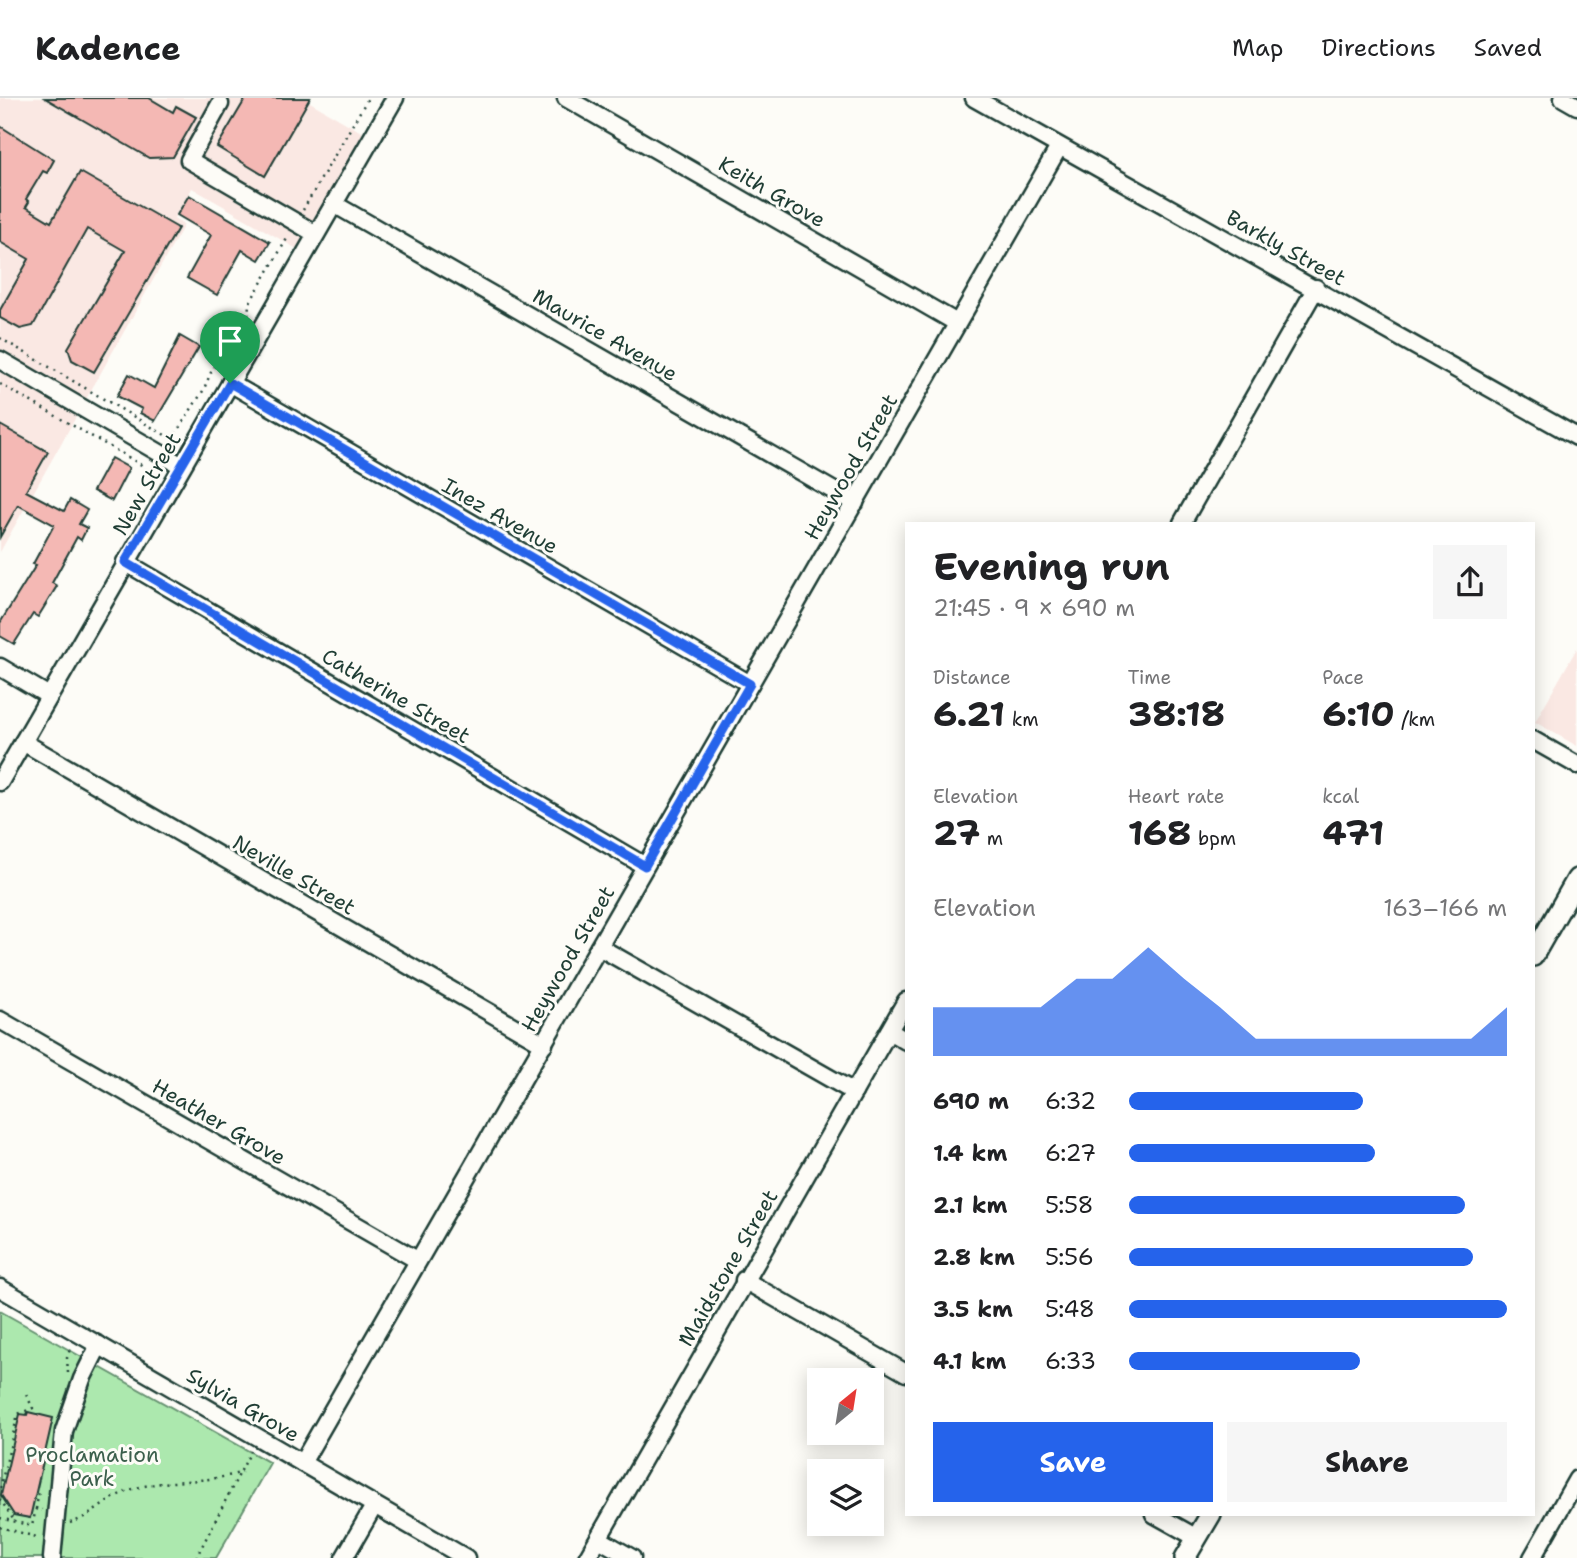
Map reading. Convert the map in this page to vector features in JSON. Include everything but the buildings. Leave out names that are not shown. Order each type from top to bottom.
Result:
[{"type":"main road","points":[[1535,952],[1577,879]]},
{"type":"main road","points":[[1185,1558],[1210,1516]]},
{"type":"street","name":"New Street","points":[[0,782],[395,98]]},
{"type":"street","name":"Keith Grove","points":[[566,98],[957,323]]},
{"type":"street","name":"Barkly Street","points":[[974,98],[1577,437]]},
{"type":"street","points":[[1563,98],[1577,106]]},
{"type":"street","points":[[218,100],[189,160],[316,234]]},
{"type":"street","name":"Heywood Street","points":[[302,1463],[1059,147]]},
{"type":"street","name":"Maurice Avenue","points":[[334,204],[855,503]]},
{"type":"street","points":[[1183,522],[1316,288]]},
{"type":"street","points":[[0,360],[182,466]]},
{"type":"street","name":"Inez Avenue","points":[[230,383],[750,684]]},
{"type":"street","name":"Catherine Street","points":[[125,562],[645,866]]},
{"type":"street","points":[[0,667],[49,696]]},
{"type":"street","points":[[1535,741],[1577,765]]},
{"type":"street","name":"Neville Street","points":[[23,742],[544,1044]]},
{"type":"street","points":[[599,947],[854,1092]]},
{"type":"street","name":"Maidstone Street","points":[[587,1558],[905,1002]]},
{"type":"street","name":"Heather Grove","points":[[0,1020],[417,1260]]},
{"type":"street","points":[[889,1031],[905,1040]]},
{"type":"street","points":[[744,1280],[905,1372]]},
{"type":"street","name":"Sylvia Grove","points":[[0,1288],[466,1558]]},
{"type":"street","points":[[52,1558],[64,1431],[82,1379],[99,1345]]},
{"type":"street","points":[[1532,1558],[1577,1479]]},
{"type":"street","points":[[344,1558],[374,1506]]},
{"type":"street","points":[[1158,1516],[1197,1538]]},
{"type":"street","points":[[598,1538],[632,1558]]},
{"type":"path","points":[[0,338],[165,435],[174,436],[203,391],[212,370],[224,356],[231,336],[248,315],[249,304],[368,98]]},
{"type":"path","points":[[0,384],[140,464],[151,475]]},
{"type":"path","points":[[24,1391],[35,1413]]},
{"type":"path","points":[[0,1488],[18,1413],[33,1408]]},
{"type":"path","points":[[196,1558],[257,1438]]},
{"type":"path","points":[[0,1527],[54,1533],[85,1518],[124,1492],[144,1486],[242,1472]]},
{"type":"path","points":[[0,1518],[32,1526],[39,1490]]},
{"type":"path","points":[[0,1499],[15,1522]]},
{"type":"path","points":[[36,1509],[46,1510]]},
{"type":"shaded area","points":[[0,98],[303,98],[363,133],[297,249],[192,188],[174,218],[184,225],[0,552]]},
{"type":"shaded area","points":[[1577,648],[1577,746],[1535,722]]},
{"type":"green space","name":"Proclamation Park","points":[[0,1311],[270,1463],[216,1558],[0,1558]]},
{"type":"route","points":[[230,383],[750,684],[645,866],[125,562],[230,383]]}]
